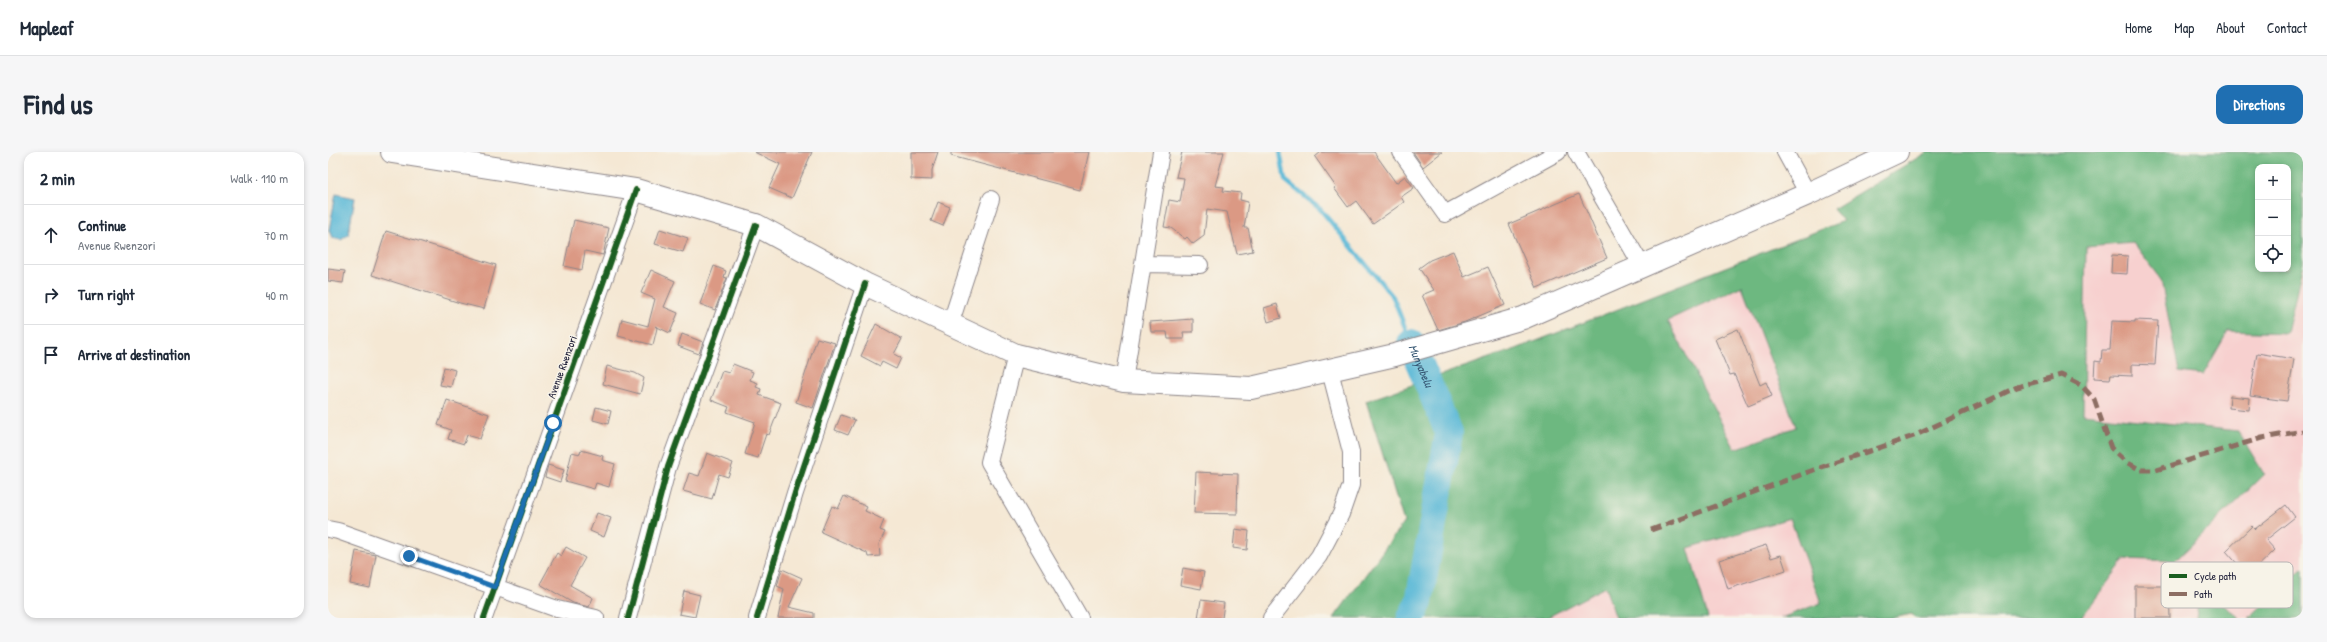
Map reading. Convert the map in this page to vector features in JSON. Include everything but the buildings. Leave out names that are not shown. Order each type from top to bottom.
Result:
[{"type":"highway","points":[[392,152],[636,190],[756,224],[866,284],[1016,355],[1124,381],[1251,388],[1395,355],[1523,318],[1808,194],[1898,152]]},
{"type":"street","points":[[1124,381],[1161,152]]},
{"type":"street","points":[[1401,152],[1445,214],[1558,152]]},
{"type":"street","points":[[1576,152],[1642,266]]},
{"type":"street","points":[[1785,152],[1808,194]]},
{"type":"street","name":"Avenue Rwenzori","points":[[484,618],[636,190]]},
{"type":"street","points":[[950,325],[991,199]]},
{"type":"street","points":[[628,618],[668,466],[756,224]]},
{"type":"street","points":[[1144,264],[1200,265]]},
{"type":"street","points":[[757,618],[795,493],[866,284]]},
{"type":"street","points":[[1016,355],[990,462],[1080,618]]},
{"type":"street","points":[[1271,618],[1318,556],[1341,514],[1351,485],[1351,452],[1330,371]]},
{"type":"street","points":[[328,529],[338,531],[557,609],[596,618]]},
{"type":"shaded area","points":[[2133,243],[2161,280],[2179,372],[2228,331],[2287,333],[2303,263],[2303,567],[2293,576],[2293,562],[2161,562],[2161,608],[2198,608],[2196,618],[2081,618],[2125,559],[2175,561],[2238,431],[2083,414],[2086,246]]},
{"type":"shaded area","points":[[1742,285],[1796,427],[1735,449],[1668,320]]},
{"type":"shaded area","points":[[1790,518],[1821,603],[1781,618],[1708,618],[1688,548]]},
{"type":"shaded area","points":[[1605,587],[1616,618],[1546,618]]},
{"type":"shaded area","points":[[2227,608],[2260,608],[2249,618],[2240,618]]},
{"type":"green space","points":[[1927,152],[2303,152],[2303,263],[2287,333],[2228,331],[2203,375],[2179,372],[2161,280],[2133,243],[2086,247],[2083,414],[2238,431],[2264,474],[2175,561],[2125,559],[2081,618],[1915,618],[1912,614],[1892,618],[1781,618],[1821,603],[1790,518],[1688,548],[1708,618],[1616,618],[1605,587],[1546,618],[1334,618],[1404,522],[1366,401],[1516,349],[1843,221],[1833,209]],"holes":[[[1742,286],[1796,427],[1735,449],[1668,320]]]},
{"type":"green space","points":[[2303,567],[2303,618],[2249,618],[2260,608],[2293,608],[2293,576]]},
{"type":"green space","points":[[2197,608],[2227,608],[2240,618],[2196,618]]},
{"type":"water","points":[[336,194],[355,198],[348,235],[341,240],[332,238],[329,230]]},
{"type":"waterway","name":"Munyabelu","points":[[1280,152],[1285,180],[1320,209],[1393,297],[1411,343]]},
{"type":"waterway","name":"Munyabelu","points":[[1411,343],[1449,433],[1419,602],[1411,618]]},
{"type":"marked path","points":[[1651,530],[1822,467],[1914,436],[2017,387],[2061,375],[2081,385],[2094,399],[2111,448],[2126,462],[2141,470],[2156,470],[2262,438],[2303,431]]},
{"type":"cycle path","points":[[484,618],[636,190]]},
{"type":"cycle path","points":[[628,618],[668,467],[756,225]]},
{"type":"cycle path","points":[[757,618],[795,493],[865,284]]},
{"type":"route","points":[[409,556],[495,587],[553,423]]}]
